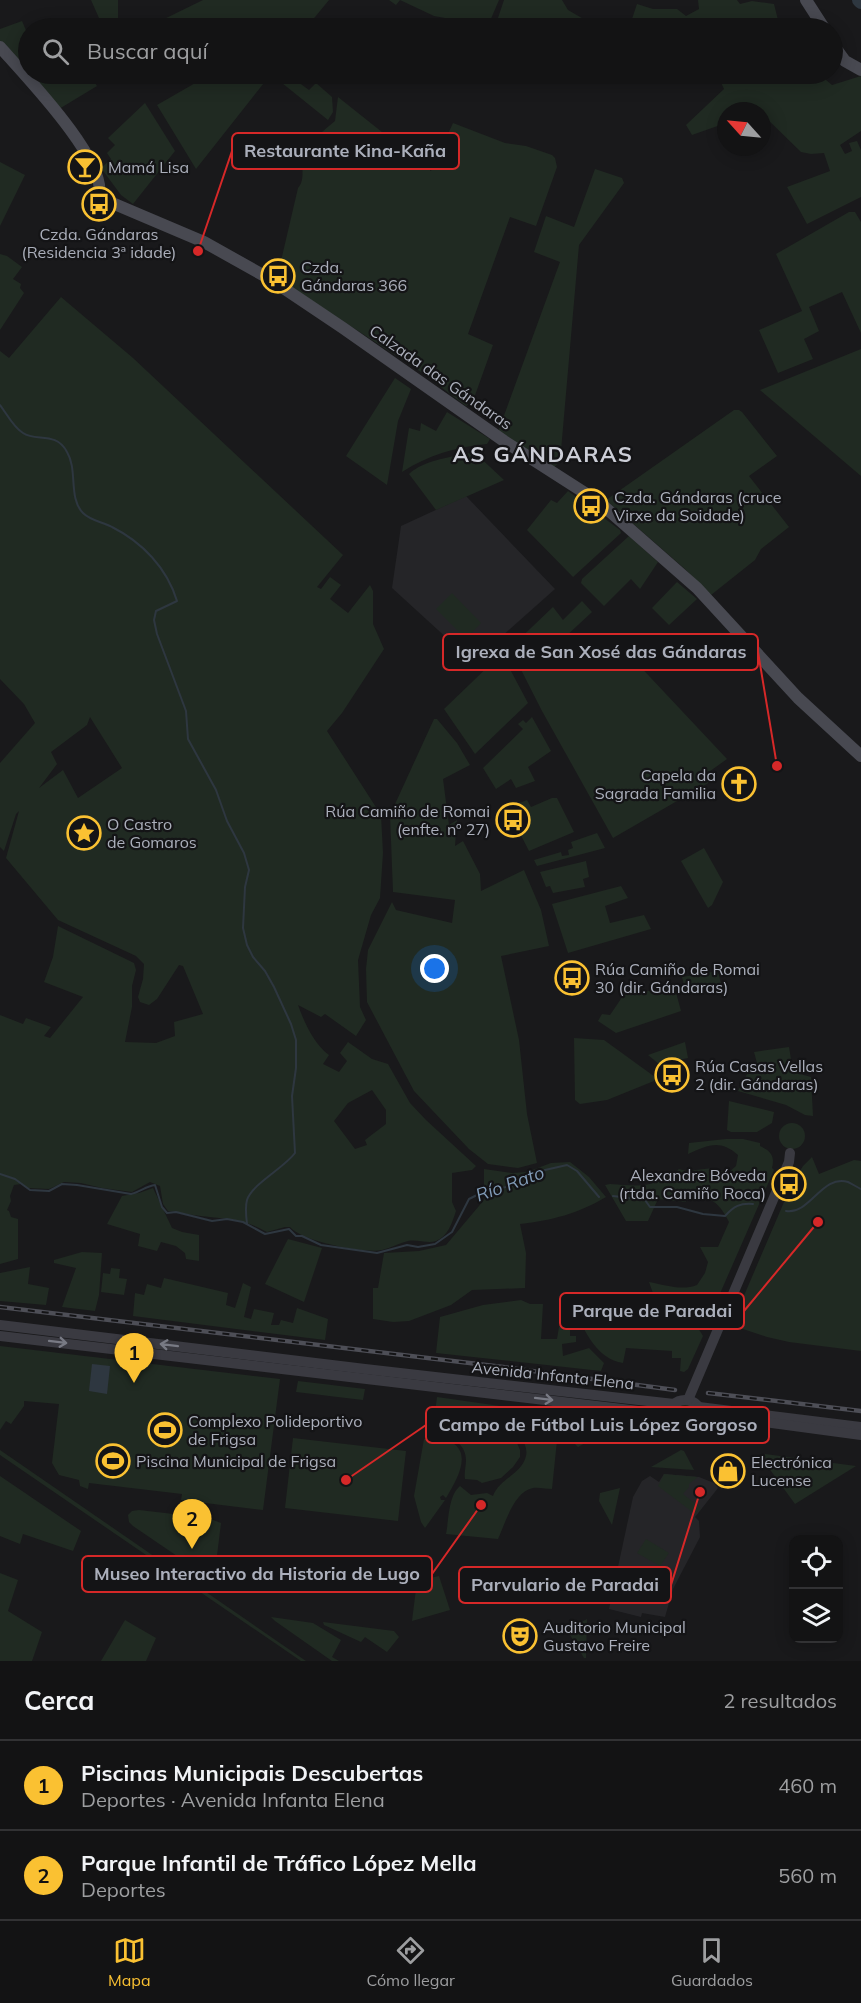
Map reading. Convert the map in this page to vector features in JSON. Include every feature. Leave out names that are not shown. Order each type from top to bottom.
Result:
[{"type":"main road","points":[[806,0],[818,18]]},
{"type":"main road","name":"Calzada das Gándaras","points":[[0,47],[18,68]]},
{"type":"main road","points":[[843,58],[861,70]]},
{"type":"main road","name":"Calzada das Gándaras","points":[[32,84],[65,123],[87,155],[100,181],[99,197],[204,242],[270,279],[504,441],[598,502],[697,588],[798,698],[861,756]]},
{"type":"street","points":[[688,1400],[789,1162],[790,1153]]},
{"type":"street","name":"Avenida Infanta Elena","points":[[0,1324],[26,1333],[430,1381],[656,1413],[669,1423]]},
{"type":"street","name":"Avenida Infanta Elena","points":[[0,1336],[26,1333]]},
{"type":"street","name":"Avenida Infanta Elena","points":[[430,1381],[674,1404]]},
{"type":"street","points":[[699,1407],[702,1414],[700,1424],[693,1432],[682,1434],[669,1423],[668,1413],[674,1404],[688,1400],[699,1407],[861,1427]]},
{"type":"street","points":[[700,1424],[726,1417],[861,1435]]},
{"type":"shaded area","points":[[91,0],[118,0],[118,18],[99,18]]},
{"type":"shaded area","points":[[203,0],[329,0],[314,18],[166,18]]},
{"type":"shaded area","points":[[389,0],[400,0],[396,5]]},
{"type":"shaded area","points":[[400,0],[499,0],[491,18],[434,16]]},
{"type":"shaded area","points":[[504,0],[562,0],[568,10],[582,18],[498,18]]},
{"type":"shaded area","points":[[698,0],[737,0],[740,4],[752,1],[774,4],[778,18],[632,18],[637,4],[653,9],[677,9],[686,16],[699,9]]},
{"type":"shaded area","points":[[18,22],[18,62],[0,42],[0,29]]},
{"type":"shaded area","points":[[861,76],[861,131],[840,145],[845,154],[852,151],[849,143],[857,141],[861,150],[861,197],[807,224],[787,187],[830,171],[824,153],[801,152],[771,123],[771,102],[717,102],[717,126],[692,135],[686,125],[724,89],[722,84],[832,85],[843,84],[843,82]]},
{"type":"shaded area","points":[[38,84],[96,84],[97,86],[59,109]]},
{"type":"shaded area","points":[[194,84],[263,84],[196,169],[157,105]]},
{"type":"shaded area","points":[[283,84],[301,84],[309,90],[317,84],[332,97],[333,112],[328,120]]},
{"type":"shaded area","points":[[338,97],[431,171],[453,123],[505,143],[526,146],[555,158],[557,167],[536,226],[510,217],[468,334],[493,345],[473,401],[466,406],[421,372],[277,278],[298,188],[302,181],[304,156],[313,141],[335,121]]},
{"type":"shaded area","points":[[145,103],[175,151],[133,204],[121,195],[101,168],[111,159],[107,153],[115,145],[108,138]]},
{"type":"shaded area","points":[[0,162],[25,175],[0,226]]},
{"type":"shaded area","points":[[595,169],[622,178],[624,183],[579,245],[560,462],[553,468],[498,432],[560,262],[534,252],[546,216],[574,227]]},
{"type":"shaded area","points":[[849,212],[855,212],[861,222],[861,333],[842,292],[809,307],[819,331],[804,339],[813,359],[778,373],[759,330],[802,311],[776,254]]},
{"type":"shaded area","points":[[0,254],[7,256],[22,267],[13,279],[21,284],[20,288],[24,293],[0,330]]},
{"type":"shaded area","points":[[61,297],[133,358],[343,555],[317,587],[321,589],[330,577],[341,585],[330,599],[348,613],[370,585],[373,591],[373,624],[384,649],[342,713],[327,731],[381,815],[383,853],[380,898],[371,915],[358,960],[360,1007],[366,1020],[356,1036],[325,1014],[321,1017],[298,1005],[314,1039],[329,1055],[323,1064],[339,1072],[347,1061],[340,1053],[348,1042],[372,1059],[388,1064],[410,1103],[476,1166],[472,1170],[452,1173],[452,1202],[456,1211],[447,1232],[436,1241],[408,1241],[374,1251],[319,1241],[296,1232],[290,1227],[267,1232],[235,1220],[168,1211],[163,1204],[160,1186],[150,1182],[132,1192],[81,1183],[64,1182],[49,1189],[27,1188],[21,1184],[14,1185],[7,1210],[11,1217],[18,1219],[18,1259],[0,1264],[0,1015],[23,1024],[26,1018],[51,1027],[44,1036],[50,1038],[83,997],[44,982],[53,957],[58,926],[134,963],[136,970],[132,986],[132,1007],[125,1042],[156,1043],[175,1036],[174,1022],[203,1014],[183,966],[179,965],[157,999],[149,1005],[140,1002],[138,997],[144,964],[136,956],[58,920],[6,858],[19,811],[4,851],[0,847],[0,763],[35,723],[24,704],[0,679],[0,351],[9,358]],"holes":[[[90,717],[122,768],[78,798],[63,770],[39,788],[57,764],[51,752],[87,725]],[[372,1090],[386,1110],[386,1124],[365,1140],[367,1145],[355,1149],[334,1121],[348,1103]]]},
{"type":"shaded area","points":[[861,349],[861,476],[760,390]]},
{"type":"shaded area","points":[[395,378],[411,389],[398,421],[387,485],[346,456]]},
{"type":"shaded area","points":[[734,410],[742,412],[777,456],[749,476],[789,527],[761,549],[755,560],[711,595],[685,569],[606,500]]},
{"type":"shaded area","points":[[447,412],[490,439],[487,444],[443,453],[402,472],[409,428],[420,431],[421,423],[436,431]]},
{"type":"shaded area","points":[[474,452],[504,480],[436,510],[409,474],[431,462]]},
{"type":"shaded area","points":[[568,491],[621,533],[573,577],[527,530],[551,500],[557,503]]},
{"type":"shaded area","points":[[466,496],[555,589],[473,662],[392,588],[401,526]]},
{"type":"shaded area","points":[[629,536],[658,562],[640,589],[631,579],[604,606],[581,583],[582,579]]},
{"type":"shaded area","points":[[677,582],[697,599],[669,625],[652,608]]},
{"type":"shaded area","points":[[452,593],[481,623],[466,639],[436,609]]},
{"type":"shaded area","points":[[582,601],[592,612],[564,638],[574,649],[583,640],[602,659],[619,644],[727,759],[706,774],[710,782],[613,838],[542,711],[510,648],[553,607],[563,620]]},
{"type":"shaded area","points":[[500,657],[504,658],[528,703],[475,754],[444,709]]},
{"type":"shaded area","points":[[532,717],[551,751],[528,767],[535,781],[516,788],[511,779],[496,789],[483,768],[523,729],[518,724],[523,720],[526,723]]},
{"type":"shaded area","points":[[434,719],[437,719],[457,743],[470,765],[443,779],[449,825],[457,820],[455,846],[463,841],[480,874],[481,891],[524,870],[541,910],[549,946],[501,956],[519,1040],[527,1114],[537,1163],[518,1168],[488,1164],[469,1149],[414,1091],[367,1002],[368,950],[392,902],[396,910],[452,923],[455,900],[393,892],[390,815]]},
{"type":"shaded area","points":[[557,798],[574,832],[529,851],[507,808],[527,800],[531,807]]},
{"type":"shaded area","points":[[597,833],[605,848],[537,866],[534,860],[561,852],[562,856],[569,855],[568,850],[573,848],[571,842]]},
{"type":"shaded area","points":[[704,848],[723,882],[712,905],[708,908],[681,861]]},
{"type":"shaded area","points":[[586,861],[589,877],[583,879],[585,887],[553,893],[550,886],[546,887],[540,872]]},
{"type":"shaded area","points":[[621,886],[628,898],[605,906],[610,923],[644,915],[651,929],[568,953],[552,904]]},
{"type":"shaded area","points":[[718,971],[721,984],[690,991],[685,989],[682,977]]},
{"type":"shaded area","points":[[674,985],[681,1011],[616,1033],[598,1021],[602,1014],[610,1015],[625,993]]},
{"type":"shaded area","points":[[574,1038],[604,1040],[655,1077],[654,1081],[607,1100],[580,1104],[575,1100]]},
{"type":"shaded area","points":[[685,1042],[688,1058],[659,1064],[648,1055]]},
{"type":"shaded area","points":[[789,1047],[793,1072],[811,1077],[813,1116],[805,1115],[786,1105],[738,1091],[747,1074],[760,1074],[754,1052]]},
{"type":"shaded area","points":[[729,1101],[774,1112],[772,1123],[757,1132],[727,1130]]},
{"type":"shaded area","points":[[792,1123],[801,1127],[805,1136],[801,1145],[792,1149],[783,1145],[779,1136],[783,1127]]},
{"type":"shaded area","points":[[743,1139],[760,1143],[760,1146],[771,1154],[774,1170],[715,1305],[711,1312],[705,1313],[674,1300],[654,1296],[649,1282],[679,1287],[697,1285],[705,1273],[708,1262],[700,1247],[718,1247],[729,1222],[721,1209],[712,1201],[687,1195],[686,1202],[658,1199],[648,1221],[626,1221],[605,1185],[646,1185],[661,1180],[679,1169],[687,1171],[713,1168],[728,1173],[736,1166],[738,1155],[732,1150],[714,1145],[688,1154],[689,1143]]},
{"type":"shaded area","points":[[812,1157],[819,1174],[854,1160],[861,1161],[861,1351],[767,1337],[737,1327],[734,1319],[790,1188],[803,1166]]},
{"type":"shaded area","points":[[570,1162],[589,1177],[606,1197],[585,1208],[564,1215],[520,1224],[526,1253],[525,1288],[472,1290],[451,1305],[409,1321],[393,1322],[373,1319],[373,1288],[378,1288],[384,1253],[419,1251],[446,1245],[484,1200],[484,1169],[512,1173],[527,1172],[551,1163]]},
{"type":"shaded area","points":[[153,1188],[172,1228],[199,1235],[199,1261],[186,1259],[185,1253],[176,1246],[161,1242],[157,1251],[138,1246],[140,1234],[107,1224],[122,1196]]},
{"type":"shaded area","points":[[288,1239],[322,1248],[304,1302],[265,1284]]},
{"type":"shaded area","points":[[82,1252],[102,1253],[99,1295],[95,1311],[62,1307],[76,1268],[54,1263],[54,1260]]},
{"type":"shaded area","points":[[30,1267],[28,1284],[49,1288],[46,1305],[0,1301],[0,1273]]},
{"type":"shaded area","points":[[111,1268],[120,1269],[119,1278],[127,1279],[124,1295],[101,1292],[103,1273],[110,1274]]},
{"type":"shaded area","points":[[164,1278],[228,1293],[226,1305],[235,1308],[243,1283],[251,1287],[244,1317],[251,1319],[254,1309],[274,1313],[271,1325],[279,1325],[281,1320],[293,1323],[297,1308],[328,1319],[325,1340],[133,1316],[135,1293],[144,1295],[147,1284],[161,1288]]},
{"type":"shaded area","points":[[521,1300],[530,1304],[543,1304],[541,1339],[557,1339],[559,1327],[570,1328],[570,1336],[576,1336],[576,1342],[562,1344],[563,1356],[589,1348],[604,1363],[601,1371],[436,1353],[440,1317],[483,1305]]},
{"type":"shaded area","points":[[590,1304],[615,1306],[661,1315],[698,1328],[703,1336],[688,1369],[684,1372],[680,1371],[681,1358],[672,1358],[672,1351],[626,1348],[623,1363],[606,1356],[587,1335],[575,1309]]},
{"type":"shaded area","name":"Complexo Polideportivo de Frigsa","points":[[0,1346],[280,1379],[263,1510],[181,1500],[182,1494],[89,1483],[88,1489],[80,1486],[79,1480],[59,1475],[52,1463],[59,1404],[24,1401],[24,1406],[11,1424],[6,1421],[0,1430]]},
{"type":"shaded area","points":[[92,1364],[110,1366],[107,1394],[89,1391]]},
{"type":"shaded area","points":[[298,1381],[365,1389],[363,1400],[296,1392]]},
{"type":"shaded area","points":[[437,1397],[507,1407],[512,1431],[520,1450],[520,1457],[513,1467],[501,1478],[482,1483],[465,1479],[466,1460],[463,1448],[433,1428]]},
{"type":"shaded area","points":[[685,1403],[694,1407],[698,1416],[694,1425],[685,1429],[676,1425],[672,1416],[676,1407]]},
{"type":"shaded area","points":[[519,1408],[546,1411],[559,1421],[552,1489],[533,1488],[520,1495],[498,1539],[446,1534],[451,1502],[460,1486],[471,1495],[487,1493],[493,1496],[500,1485],[524,1462],[525,1444],[515,1422]]},
{"type":"shaded area","points":[[578,1412],[604,1416],[613,1427],[578,1447],[574,1443]]},
{"type":"shaded area","points":[[431,1437],[446,1440],[455,1445],[462,1459],[452,1488],[446,1498],[443,1495],[440,1497],[441,1500],[445,1500],[425,1528],[421,1522],[414,1496],[424,1439]]},
{"type":"shaded area","points":[[293,1438],[406,1451],[398,1521],[285,1508]]},
{"type":"shaded area","points":[[0,1450],[306,1661],[301,1661],[0,1455]]},
{"type":"shaded area","points":[[681,1450],[684,1451],[694,1470],[651,1467]]},
{"type":"shaded area","points":[[765,1454],[856,1466],[795,1504],[763,1460],[762,1456]]},
{"type":"shaded area","points":[[664,1474],[699,1477],[714,1483],[718,1488],[695,1517],[699,1521],[700,1537],[673,1589],[665,1617],[642,1613],[641,1617],[609,1609],[633,1497],[642,1481],[650,1476],[659,1482]]},
{"type":"shaded area","points":[[664,1474],[698,1477],[689,1484],[683,1494],[701,1508],[695,1514],[658,1486]]},
{"type":"shaded area","points":[[0,1476],[81,1531],[73,1551],[23,1534],[20,1544],[0,1536]]},
{"type":"shaded area","points":[[620,1488],[612,1525],[599,1501],[600,1493]]},
{"type":"shaded area","points":[[132,1511],[208,1518],[221,1523],[215,1572],[199,1571],[133,1526],[129,1522],[128,1515]]},
{"type":"shaded area","points":[[646,1539],[669,1553],[660,1566],[637,1553]]},
{"type":"shaded area","points":[[0,1573],[18,1580],[8,1611],[42,1632],[32,1661],[0,1661]]},
{"type":"shaded area","points":[[439,1576],[450,1610],[412,1621],[417,1581]]},
{"type":"shaded area","points":[[271,1617],[313,1623],[341,1640],[332,1657],[339,1661],[332,1661]]},
{"type":"shaded area","points":[[587,1619],[586,1658],[584,1658],[567,1630]]},
{"type":"shaded area","points":[[125,1620],[156,1638],[146,1661],[101,1661]]},
{"type":"shaded area","points":[[323,1622],[394,1631],[399,1637],[387,1652],[365,1637],[361,1642],[324,1625]]},
{"type":"waterway","points":[[0,405],[13,424],[23,433],[28,436],[52,439],[62,446],[70,459],[78,507],[90,518],[123,533],[143,548],[160,567],[177,601],[156,611],[154,620],[157,634],[186,711],[188,739],[216,790],[227,821],[244,853],[249,870],[245,887],[243,928],[247,945],[274,987],[296,1040],[296,1068],[292,1096],[295,1153],[250,1194],[246,1206],[247,1224]]},
{"type":"waterway","name":"Río Rato","points":[[0,1174],[15,1179],[30,1190],[49,1191],[62,1184],[131,1194],[155,1185],[162,1207],[167,1213],[176,1212],[212,1221],[227,1219],[243,1222],[265,1234],[289,1229],[296,1236],[302,1236],[321,1245],[377,1253],[407,1245],[418,1247],[435,1244],[452,1232],[469,1199],[481,1193],[523,1183],[545,1170],[567,1165],[577,1171],[599,1197]]},
{"type":"waterway","name":"Río Rato","points":[[786,1211],[794,1211],[802,1207],[823,1189],[839,1181],[848,1182],[861,1189]]},
{"type":"waterway","name":"Río Rato","points":[[613,1196],[645,1200],[650,1207],[677,1207],[703,1214],[725,1216],[738,1206],[753,1204]]},
{"type":"railway","points":[[0,1307],[503,1367],[675,1390]]},
{"type":"railway","points":[[708,1393],[861,1411]]},
{"type":"place","name":"Mamá Lisa","points":[[85,167]]},
{"type":"place","name":"Czda. Gándaras (Residencia 3ª idade)","points":[[99,204]]},
{"type":"place","name":"Restaurante Kina-Kaña","points":[[198,251]]},
{"type":"place","name":"Czda. Gándaras 366","points":[[278,276]]},
{"type":"place","name":"Czda. Gándaras (cruce Virxe da Soidade)","points":[[591,506]]},
{"type":"place","name":"Igrexa de San Xosé das Gándaras","points":[[777,766]]},
{"type":"place","name":"Capela da Sagrada Familia","points":[[739,784]]},
{"type":"place","name":"Rúa Camiño de Romai (enfte. nº 27)","points":[[513,820]]},
{"type":"place","name":"O Castro de Gomaros","points":[[84,833]]},
{"type":"place","name":"Rúa Camiño de Romai 30 (dir. Gándaras)","points":[[572,978]]},
{"type":"place","name":"Rúa Casas Vellas 2 (dir. Gándaras)","points":[[672,1075]]},
{"type":"place","name":"Alexandre Bóveda (rtda. Camiño Roca)","points":[[789,1184]]},
{"type":"place","name":"Parque de Paradai","points":[[818,1222]]},
{"type":"place","name":"Piscinas Municipais Descubertas","points":[[134,1383]]},
{"type":"place","name":"Complexo Polideportivo de Frigsa","points":[[165,1430]]},
{"type":"place","name":"Piscina Municipal de Frigsa","points":[[113,1461]]},
{"type":"place","name":"Electrónica Lucense","points":[[728,1471]]},
{"type":"place","name":"Campo de Fútbol Luis López Gorgoso","points":[[346,1480]]},
{"type":"place","name":"Parvulario de Paradai","points":[[700,1492]]},
{"type":"place","name":"Museo Interactivo da Historia de Lugo","points":[[481,1505]]},
{"type":"place","name":"Parque Infantil de Tráfico López Mella","points":[[192,1549]]},
{"type":"place","name":"Auditorio Municipal Gustavo Freire","points":[[520,1636]]},
{"type":"district","name":"AS GÁNDARAS","points":[[543,454]]}]
